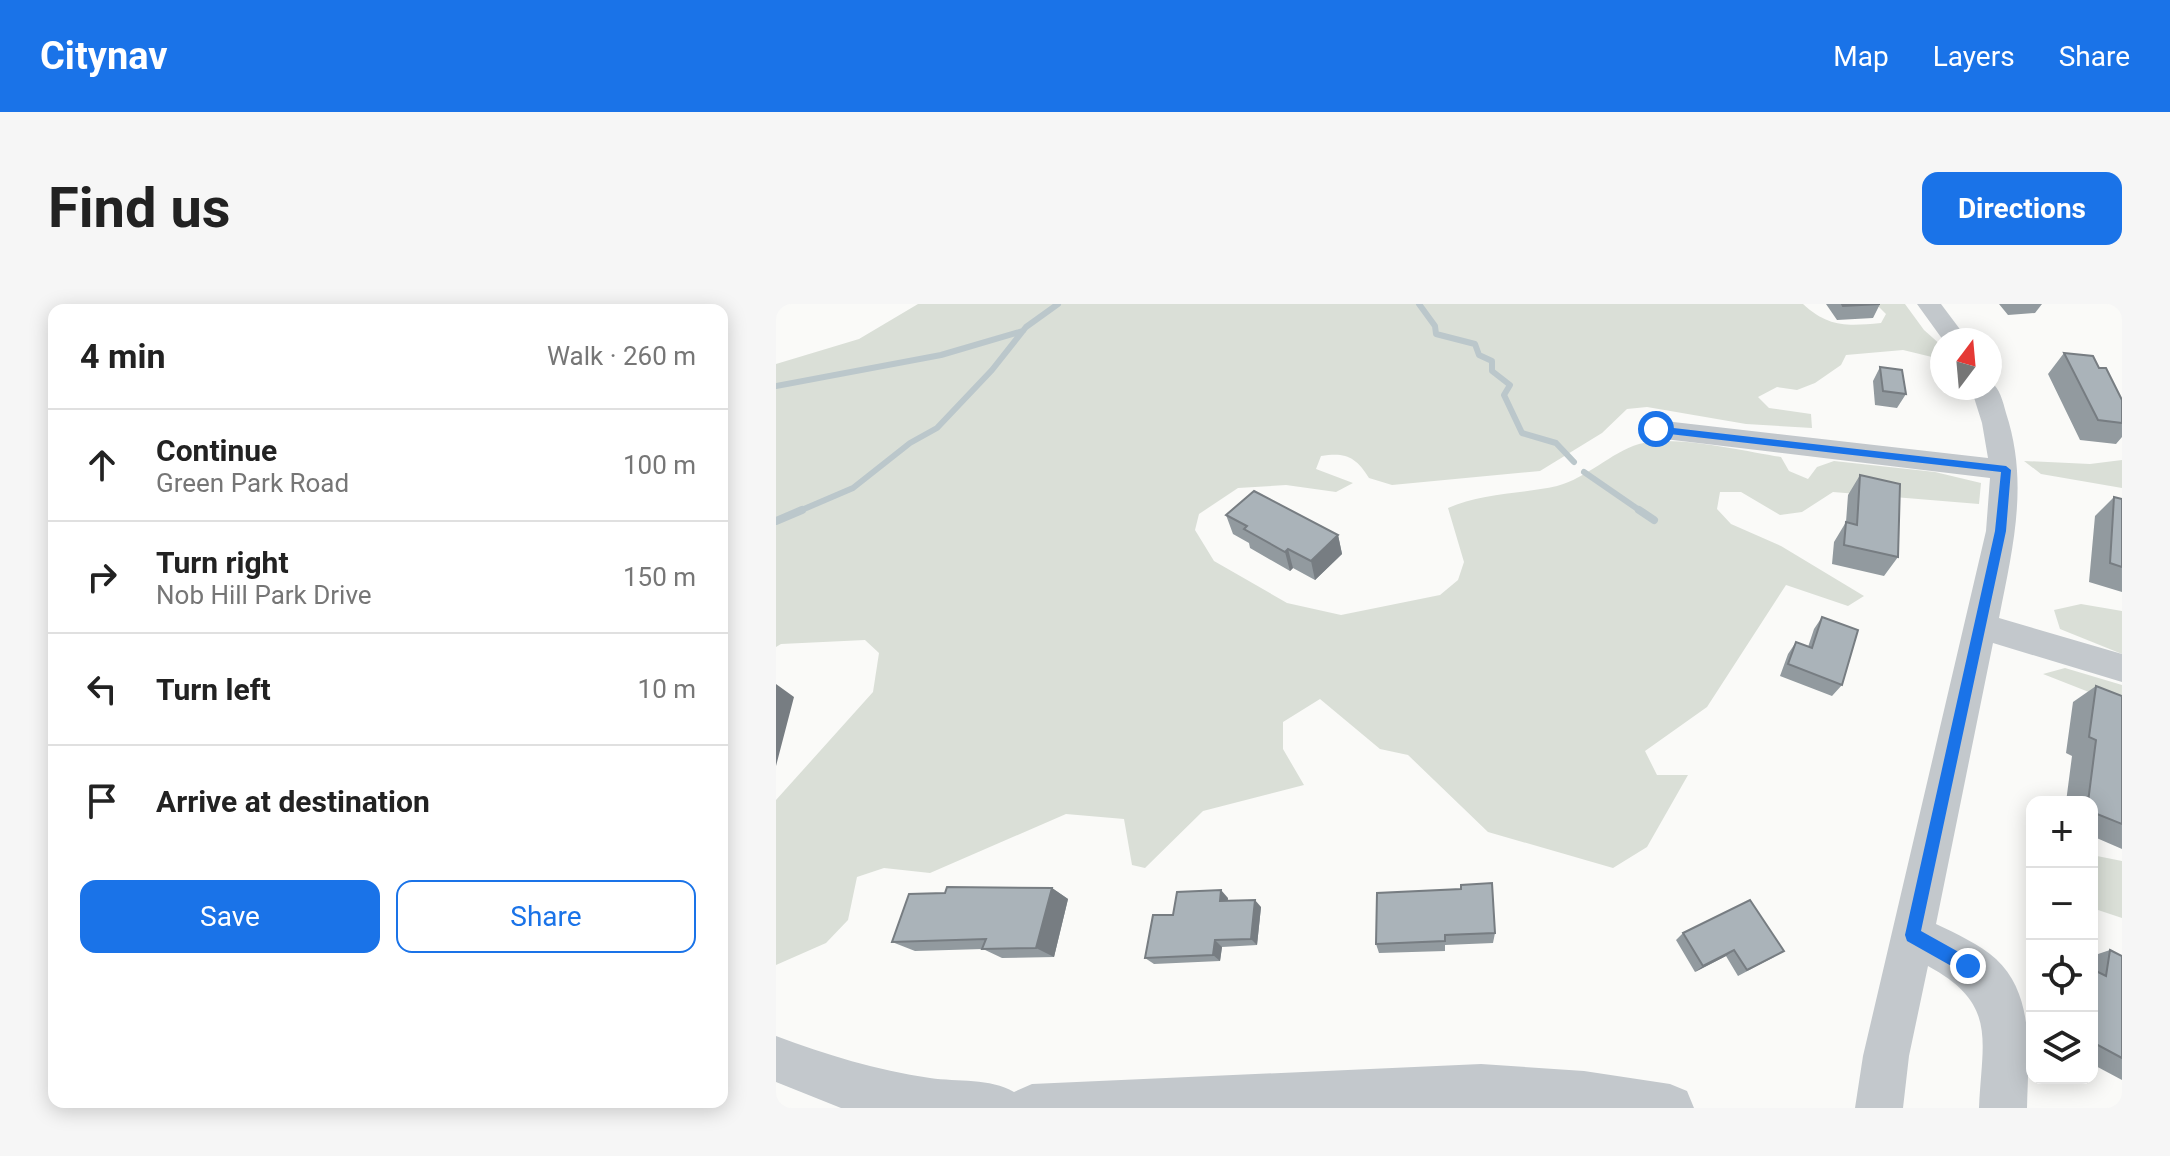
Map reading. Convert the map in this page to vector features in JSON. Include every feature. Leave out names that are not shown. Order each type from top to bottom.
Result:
[{"type":"street","points":[[1929,304],[1947,328]]},
{"type":"street","points":[[1879,1108],[1886,1056],[2001,531],[2006,470],[2000,435],[1988,400]]},
{"type":"street","points":[[1656,429],[2006,470]]},
{"type":"street","points":[[1980,626],[2122,668]]},
{"type":"street","points":[[1913,935],[1968,966],[1987,982],[1998,1004],[2005,1035],[2003,1108]]},
{"type":"street","points":[[776,1059],[843,1085],[930,1102],[997,1108]]},
{"type":"street","points":[[1032,1108],[1481,1088],[1584,1095],[1670,1108]]},
{"type":"shaded area","points":[[918,304],[1803,304],[1830,321],[1859,325],[1881,323],[1886,314],[1876,304],[1905,304],[1930,335],[1930,357],[1903,350],[1846,355],[1841,365],[1815,383],[1797,390],[1777,387],[1758,397],[1769,408],[1811,414],[1812,428],[1746,424],[1647,407],[1627,409],[1602,433],[1540,471],[1392,485],[1369,478],[1360,465],[1350,458],[1321,456],[1316,469],[1353,483],[1336,492],[1286,485],[1238,488],[1199,514],[1195,530],[1214,561],[1287,603],[1341,615],[1440,595],[1458,580],[1464,562],[1448,508],[1487,497],[1557,486],[1628,448],[1653,441],[1708,444],[1781,457],[1789,471],[1808,479],[1817,467],[1834,461],[1935,472],[1981,483],[1979,504],[1833,492],[1802,512],[1780,515],[1741,492],[1720,492],[1717,509],[1731,524],[1781,546],[1864,596],[1848,606],[1786,585],[1707,707],[1645,751],[1657,775],[1688,775],[1647,847],[1613,868],[1488,832],[1408,755],[1380,749],[1320,699],[1283,722],[1283,749],[1304,785],[1203,811],[1145,868],[1132,865],[1124,819],[1066,814],[930,873],[884,868],[857,877],[848,920],[826,943],[776,965],[776,800],[873,692],[879,653],[865,640],[781,644],[776,647],[776,364],[859,339]]},
{"type":"shaded area","points":[[2122,460],[2122,488],[2041,474],[2024,461],[2090,464]]},
{"type":"shaded area","points":[[2081,604],[2122,611],[2122,654],[2060,629],[2054,610]]},
{"type":"shaded area","points":[[2065,668],[2122,685],[2122,705],[2043,674]]},
{"type":"shaded area","points":[[2098,856],[2122,861],[2122,918],[2098,910]]},
{"type":"building","points":[[2064,353],[2093,356],[2099,368],[2106,368],[2122,400],[2122,423],[2098,420]]},
{"type":"building","points":[[1880,367],[1902,370],[1906,394],[1883,391]]},
{"type":"building","points":[[1860,475],[1900,484],[1898,557],[1844,545],[1846,522],[1857,525]]},
{"type":"building","points":[[1254,491],[1338,535],[1311,561],[1288,549],[1285,552],[1226,515]]},
{"type":"building","points":[[2114,497],[2122,499],[2122,567],[2110,563]]},
{"type":"building","points":[[1822,617],[1858,630],[1842,685],[1788,664],[1796,642],[1812,648]]},
{"type":"building","points":[[2096,686],[2122,696],[2122,824],[2098,814],[2098,796],[2089,796],[2096,740],[2089,737]]},
{"type":"building","points":[[1492,883],[1495,933],[1445,935],[1445,941],[1376,944],[1377,893],[1461,889],[1461,885]]},
{"type":"building","points":[[947,887],[1052,888],[1036,948],[982,949],[986,939],[892,942],[909,894],[945,893]]},
{"type":"building","points":[[1221,890],[1220,901],[1255,900],[1251,939],[1215,940],[1213,955],[1145,958],[1153,915],[1173,915],[1177,892]]},
{"type":"building","points":[[1750,900],[1784,951],[1747,970],[1734,950],[1703,966],[1683,933]]},
{"type":"building","points":[[2110,950],[2122,956],[2122,1058],[2098,1045],[2098,972],[2106,976]]},
{"type":"waterway","points":[[1023,331],[1058,304]]},
{"type":"waterway","points":[[1419,304],[1435,326],[1436,334],[1475,344],[1479,355],[1492,361],[1492,371],[1510,385],[1504,395],[1522,433],[1556,443],[1574,462]]},
{"type":"waterway","points":[[776,386],[941,355],[1023,331]]},
{"type":"waterway","points":[[797,512],[853,488],[910,443],[937,428],[992,370],[1023,331]]},
{"type":"waterway","points":[[1584,472],[1642,512]]},
{"type":"waterway","points":[[776,521],[802,510]]},
{"type":"waterway","points":[[1642,512],[1654,520]]},
{"type":"route","points":[[1656,429],[2006,470],[2001,531],[1913,935],[1968,966]]}]
